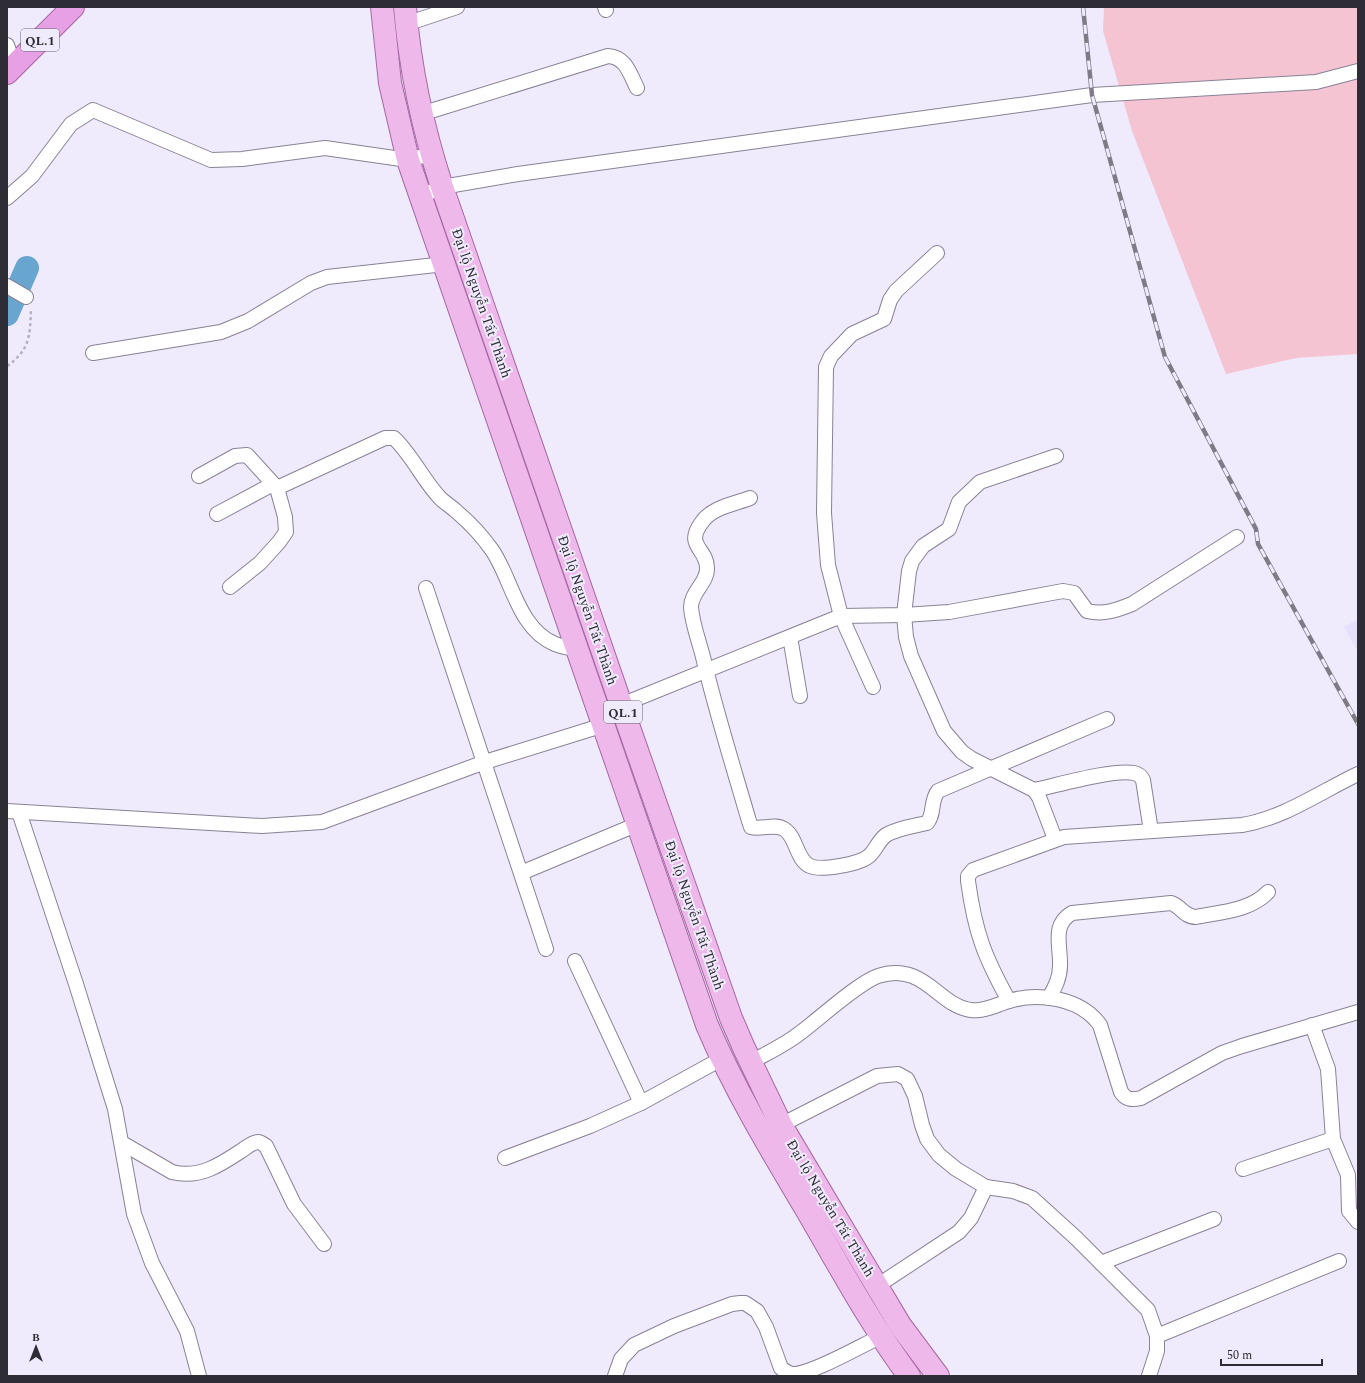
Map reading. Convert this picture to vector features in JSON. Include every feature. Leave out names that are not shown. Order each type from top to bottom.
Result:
[{"type":"highway","name":"QL.1","points":[[11,69],[73,7]]},
{"type":"main road","name":"Đại lộ Nguyễn Tất Thành","points":[[382,7],[390,83],[408,160],[707,1025],[721,1059],[758,1128],[902,1374]]},
{"type":"main road","name":"Đại lộ Nguyễn Tất Thành","points":[[406,15],[421,114],[431,154],[623,712],[747,1055],[781,1125],[900,1325],[938,1376]]},
{"type":"main road","points":[[604,725],[623,712]]},
{"type":"main road","points":[[721,1059],[747,1055]]},
{"type":"street","points":[[406,15],[457,7]]},
{"type":"street","points":[[7,45],[11,69]]},
{"type":"street","points":[[421,114],[608,56],[616,56],[626,65],[637,88]]},
{"type":"street","points":[[421,196],[442,187],[518,174],[1092,95],[1316,82],[1358,71]]},
{"type":"street","points":[[7,198],[32,176],[71,124],[93,110],[211,160],[242,159],[325,148],[408,160],[431,154]]},
{"type":"street","points":[[873,687],[842,616],[828,565],[824,513],[826,367],[831,356],[852,334],[884,319],[890,300],[896,291],[937,254]]},
{"type":"street","points":[[93,353],[221,332],[248,321],[311,283],[327,277],[445,264]]},
{"type":"street","points":[[7,286],[26,297]]},
{"type":"street","points":[[217,514],[275,486],[384,438],[394,438],[442,500],[456,511],[479,534],[492,550],[501,565],[525,616],[534,629],[545,639],[556,645],[578,650]]},
{"type":"street","points":[[199,476],[235,456],[243,454],[247,455],[275,486],[285,517],[284,536],[260,563],[230,587]]},
{"type":"street","points":[[1055,839],[1039,797],[1034,790],[972,759],[962,752],[944,731],[911,656],[906,637],[904,616],[909,571],[912,561],[924,546],[949,529],[959,502],[980,482],[1056,456]]},
{"type":"street","points":[[750,498],[710,513],[702,521],[695,533],[695,545],[707,562],[708,570],[694,595],[691,608],[706,670],[751,826],[757,828],[779,827],[784,830],[789,834],[804,861],[809,865],[816,868],[861,861],[870,855],[886,835],[927,823],[931,819],[932,802],[938,791],[1107,719]]},
{"type":"street","points":[[623,712],[706,670],[842,616],[904,616],[949,612],[1063,591],[1074,593],[1087,611],[1100,613],[1114,611],[1132,604],[1237,537]]},
{"type":"street","points":[[426,588],[546,949]]},
{"type":"street","points":[[790,637],[800,696]]},
{"type":"street","points":[[200,1376],[187,1331],[152,1263],[138,1228],[114,1109],[76,984],[13,811],[262,826],[322,822],[485,762],[604,725]]},
{"type":"street","points":[[1034,790],[1110,774],[1136,773],[1143,780],[1151,831]]},
{"type":"street","points":[[1009,1000],[992,971],[979,940],[973,917],[968,876],[973,870],[1055,839],[1258,823],[1276,816],[1358,774]]},
{"type":"street","points":[[520,873],[638,824]]},
{"type":"street","points":[[1049,998],[1058,982],[1060,967],[1059,927],[1067,916],[1072,913],[1171,903],[1177,905],[1184,914],[1190,917],[1196,917],[1246,906],[1260,900],[1268,892]]},
{"type":"street","points":[[575,961],[641,1103]]},
{"type":"street","points":[[747,1055],[798,1035],[855,991],[878,976],[899,974],[912,976],[924,981],[958,1006],[973,1010],[1009,1000],[1034,996],[1049,998],[1078,1006],[1095,1018],[1100,1025],[1121,1092],[1124,1097],[1130,1100],[1141,1098],[1222,1053],[1358,1012]]},
{"type":"street","points":[[1312,1025],[1328,1069],[1332,1139],[1348,1175],[1349,1211],[1358,1222]]},
{"type":"street","points":[[505,1158],[590,1126],[641,1103],[721,1059]]},
{"type":"street","points":[[781,1125],[877,1076],[898,1074],[907,1079],[911,1086],[927,1139],[939,1155],[956,1169],[986,1186],[1013,1191],[1032,1198],[1148,1310],[1157,1336],[1157,1351],[1149,1376]]},
{"type":"street","points":[[1243,1169],[1332,1139]]},
{"type":"street","points":[[122,1143],[172,1172],[181,1175],[200,1173],[213,1168],[253,1144],[262,1144],[266,1146],[294,1204],[324,1244]]},
{"type":"street","points":[[877,1286],[959,1232],[971,1218],[986,1186]]},
{"type":"street","points":[[1101,1263],[1214,1219]]},
{"type":"street","points":[[1157,1336],[1339,1261]]},
{"type":"street","points":[[615,1376],[621,1359],[634,1345],[674,1326],[732,1304],[745,1303],[757,1311],[766,1327],[781,1368],[792,1374],[807,1372],[880,1337]]},
{"type":"path","points":[[7,366],[17,359],[30,337],[31,305],[26,297]]},
{"type":"shaded area","points":[[1104,7],[1358,7],[1358,354],[1296,358],[1226,374],[1132,131],[1103,31]]},
{"type":"shaded area","points":[[1358,619],[1358,652],[1344,627]]},
{"type":"waterway","points":[[7,314],[27,268]]},
{"type":"railway","points":[[1083,7],[1092,95],[1165,357],[1256,529],[1258,544],[1358,724]]}]
